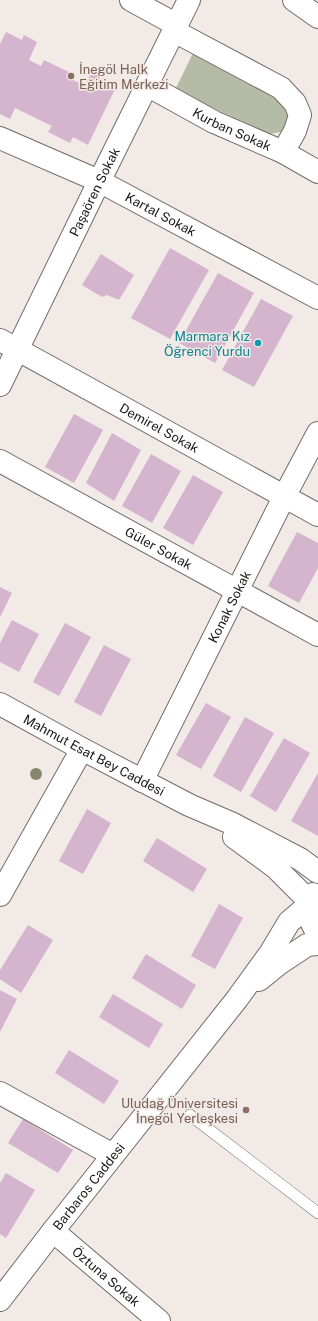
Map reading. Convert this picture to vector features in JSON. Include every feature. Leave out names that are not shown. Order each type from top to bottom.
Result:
[{"type":"street","points":[[131,0],[175,28],[281,88],[295,103],[300,115],[295,131],[283,152]]},
{"type":"street","name":"Paşaören Sokak","points":[[0,385],[8,344],[99,182],[189,0]]},
{"type":"street","points":[[294,0],[318,17]]},
{"type":"street","name":"Kurban Sokak","points":[[147,85],[214,122],[283,152],[318,172]]},
{"type":"street","name":"Kartal Sokak","points":[[0,138],[99,182],[318,298]]},
{"type":"street","name":"Demirel Sokak","points":[[8,344],[318,515]]},
{"type":"street","name":"Konak Sokak","points":[[142,781],[284,497],[318,433]]},
{"type":"street","name":"Güler Sokak","points":[[0,461],[318,635]]},
{"type":"street","name":"Mahmut Esat Bey Caddesi","points":[[0,704],[189,805]]},
{"type":"street","points":[[0,895],[82,749]]},
{"type":"street","points":[[189,805],[231,822],[300,859],[318,872]]},
{"type":"street","points":[[189,805],[248,846],[312,898]]},
{"type":"street","points":[[312,898],[309,915],[312,926],[318,934]]},
{"type":"street","points":[[237,999],[271,952],[289,922],[312,898]]},
{"type":"street","points":[[237,999],[280,963],[307,945],[318,944]]},
{"type":"street","name":"Barbaros Caddesi","points":[[0,1300],[237,999]]},
{"type":"street","points":[[0,1093],[113,1155]]},
{"type":"street","name":"Öztuna Sokak","points":[[53,1231],[159,1321]]},
{"type":"lane","points":[[190,1115],[318,1213]]},
{"type":"green space","points":[[195,49],[286,100],[289,113],[286,124],[281,132],[269,134],[175,90]]},
{"type":"building","points":[[6,32],[22,40],[24,35],[37,42],[29,60],[41,66],[44,60],[71,73],[69,78],[85,86],[93,69],[102,74],[99,79],[116,87],[88,145],[73,137],[70,143],[48,132],[52,126],[15,108],[10,119],[0,114],[0,44]]},
{"type":"building","points":[[170,248],[209,270],[170,339],[131,318]]},
{"type":"building","points":[[101,254],[134,275],[119,300],[107,295],[102,297],[82,285]]},
{"type":"building","points":[[218,273],[254,293],[215,363],[179,343]]},
{"type":"building","name":"Marmara Kız Öğrenci Yurdu","points":[[261,299],[293,316],[254,387],[222,370]]},
{"type":"building","points":[[74,414],[103,430],[74,483],[45,467]]},
{"type":"building","points":[[112,433],[141,450],[114,501],[86,483]]},
{"type":"building","points":[[151,454],[181,471],[152,523],[122,506]]},
{"type":"building","points":[[193,475],[223,492],[193,545],[163,528]]},
{"type":"building","points":[[297,532],[318,543],[318,568],[299,603],[268,586]]},
{"type":"building","points":[[0,587],[12,593],[0,617]]},
{"type":"building","points":[[12,620],[39,634],[19,672],[0,662],[0,643]]},
{"type":"building","points":[[65,623],[91,637],[59,696],[33,682]]},
{"type":"building","points":[[104,645],[131,659],[101,716],[74,702]]},
{"type":"building","points":[[206,703],[231,717],[201,769],[176,755]]},
{"type":"building","points":[[245,717],[274,733],[241,792],[213,776]]},
{"type":"building","points":[[284,738],[310,753],[276,812],[250,796]]},
{"type":"building","points":[[318,773],[318,836],[291,821]]},
{"type":"building","points":[[87,809],[111,823],[83,874],[59,861]]},
{"type":"building","points":[[157,838],[207,869],[193,892],[143,861]]},
{"type":"building","points":[[219,904],[243,918],[215,969],[191,956]]},
{"type":"building","points":[[28,925],[53,940],[21,993],[0,979],[0,970]]},
{"type":"building","points":[[146,954],[196,985],[182,1009],[132,978]]},
{"type":"building","points":[[0,990],[17,999],[0,1032]]},
{"type":"building","points":[[113,994],[163,1024],[149,1048],[99,1017]]},
{"type":"building","points":[[69,1050],[119,1081],[104,1104],[55,1073]]},
{"type":"building","points":[[23,1119],[73,1150],[58,1173],[8,1143]]},
{"type":"building","points":[[6,1173],[35,1190],[6,1238],[0,1234],[0,1183]]},
{"type":"place","name":"İnegöl Halk Eğitim Merkezi","points":[[71,76]]},
{"type":"place","name":"Marmara Kız Öğrenci Yurdu","points":[[258,343]]},
{"type":"place","name":"Uludağ Üniversitesi İnegöl Yerleşkesi","points":[[246,1110]]}]
